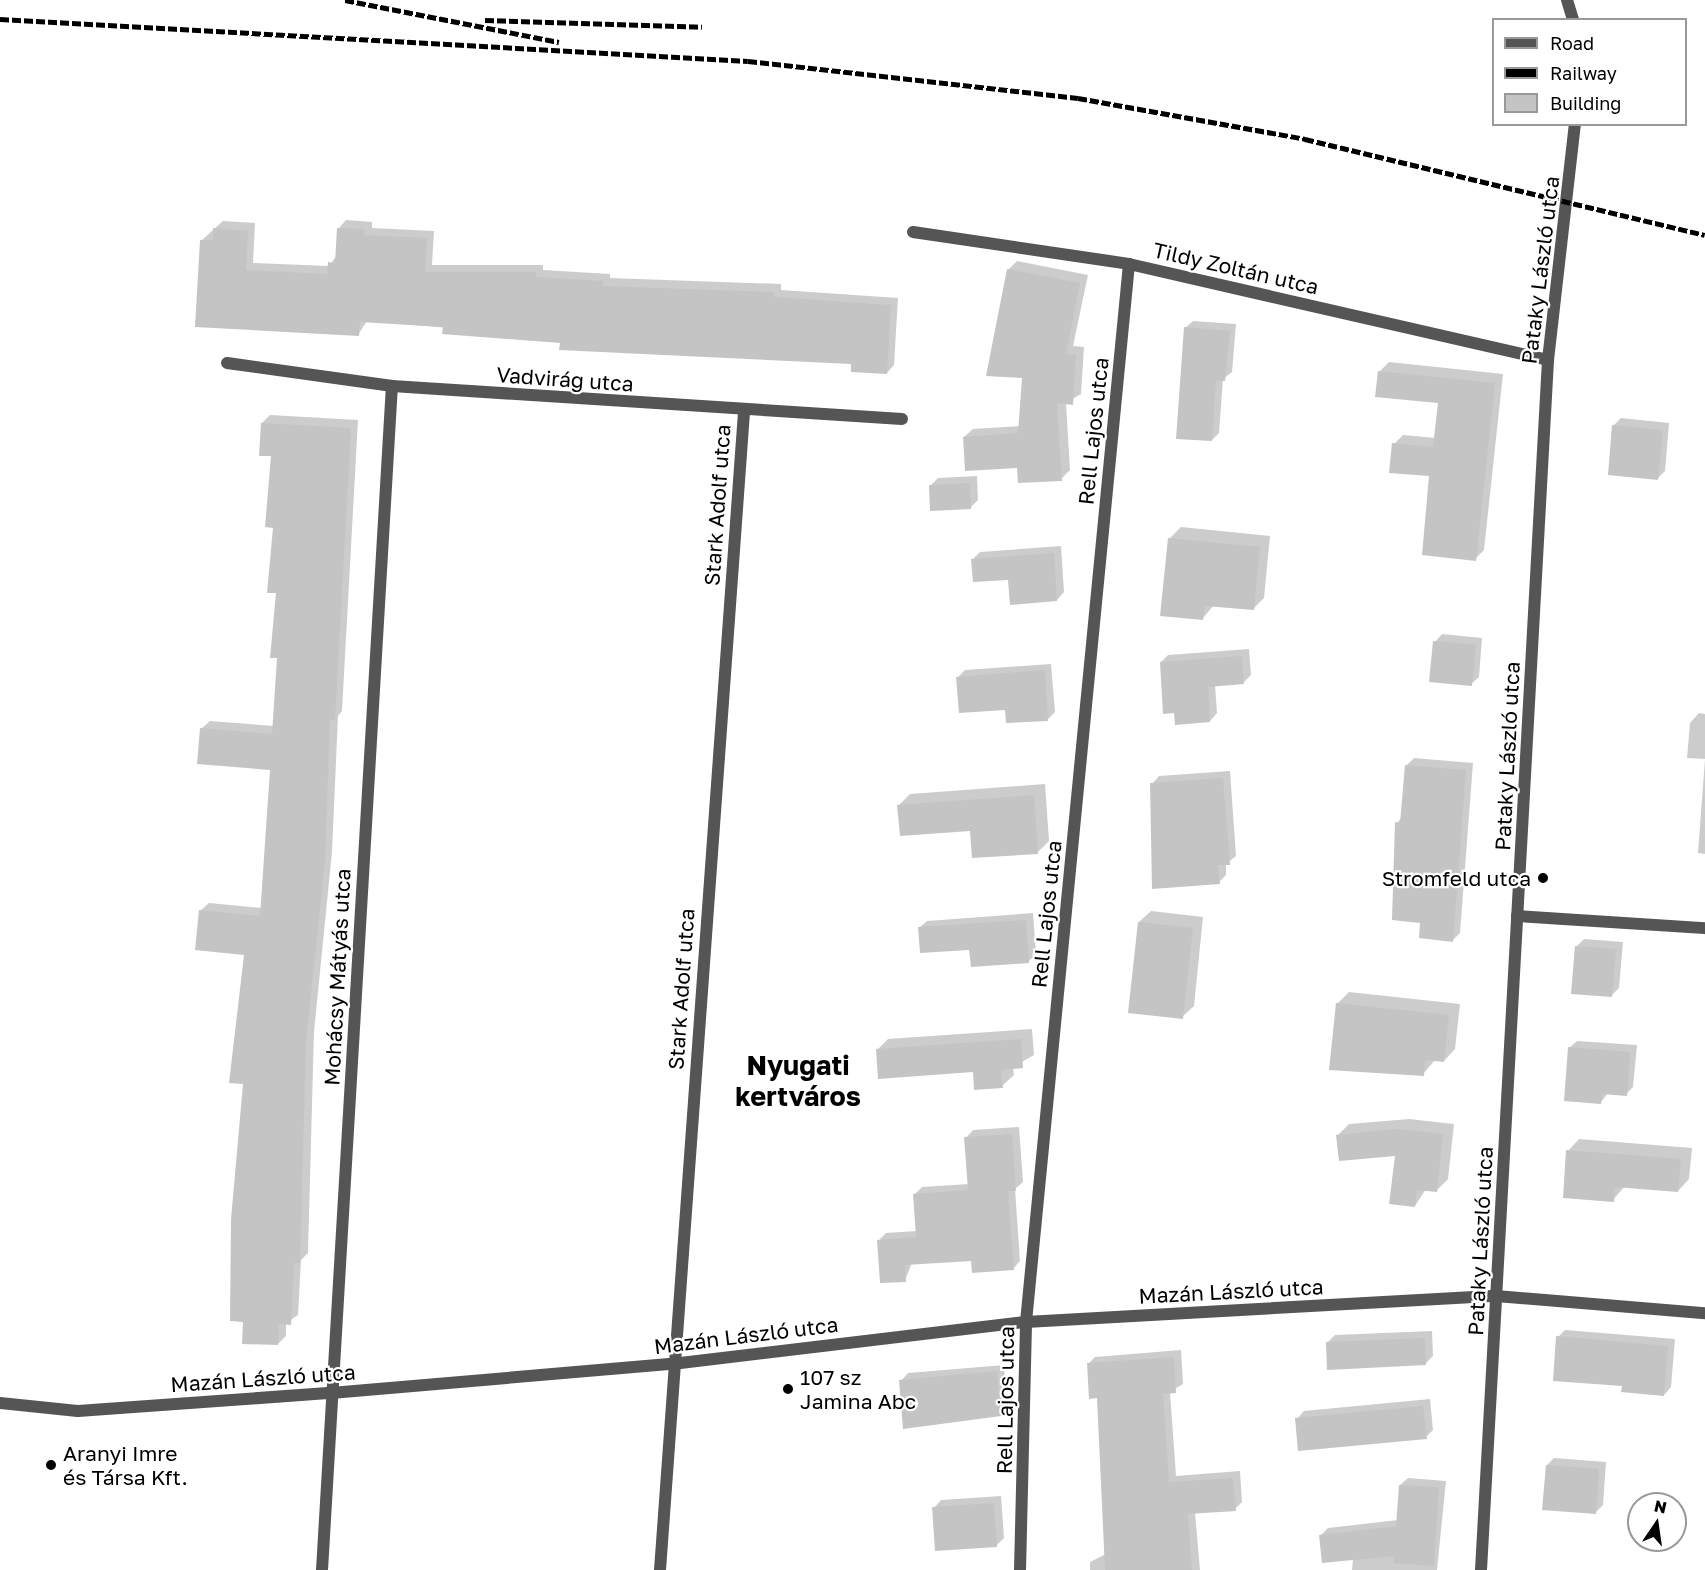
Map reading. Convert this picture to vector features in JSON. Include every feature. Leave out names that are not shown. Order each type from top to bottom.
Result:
[{"type":"street","points":[[1567,0],[1572,18]]},
{"type":"street","name":"Pataky László utca","points":[[1481,1570],[1548,360],[1575,126]]},
{"type":"street","name":"Tildy Zoltán utca","points":[[913,232],[1129,264],[1548,360]]},
{"type":"street","name":"Rell Lajos utca","points":[[1020,1570],[1026,1322],[1129,264]]},
{"type":"street","name":"Vadvirág utca","points":[[226,363],[392,387],[744,412],[902,419]]},
{"type":"street","name":"Mohácsy Mátyás utca","points":[[322,1570],[392,387]]},
{"type":"street","name":"Stark Adolf utca","points":[[660,1570],[672,1365],[744,412]]},
{"type":"street","points":[[1517,916],[1705,928]]},
{"type":"street","name":"Mazán László utca","points":[[0,1403],[78,1411],[331,1393],[672,1365],[1026,1322],[1496,1296],[1705,1313]]},
{"type":"building","points":[[213,228],[248,231],[246,270],[327,274],[328,262],[335,263],[337,228],[365,229],[364,235],[427,238],[425,272],[536,272],[536,277],[603,281],[603,286],[774,292],[774,297],[891,305],[887,374],[851,372],[851,364],[559,350],[560,343],[442,334],[443,327],[360,322],[359,336],[195,327],[200,240],[213,240]]},
{"type":"building","points":[[1007,269],[1080,283],[1066,354],[1076,355],[1073,405],[1057,403],[1062,481],[1018,483],[1017,468],[965,471],[963,437],[1018,433],[1022,378],[986,376]]},
{"type":"building","points":[[1184,327],[1230,331],[1225,381],[1216,380],[1212,441],[1176,439]]},
{"type":"building","points":[[1378,371],[1495,383],[1476,561],[1422,555],[1429,476],[1389,473],[1392,443],[1433,447],[1438,403],[1375,397]]},
{"type":"building","points":[[261,423],[351,428],[335,720],[330,720],[325,861],[306,1042],[300,1263],[294,1263],[291,1325],[279,1324],[278,1345],[242,1344],[243,1322],[230,1321],[231,1219],[243,1084],[229,1083],[244,955],[195,950],[199,910],[260,916],[270,770],[197,764],[200,728],[272,734],[277,658],[270,658],[276,593],[267,593],[273,528],[265,527],[271,456],[259,456]]},
{"type":"building","points":[[1612,425],[1663,430],[1658,480],[1608,475]]},
{"type":"building","points":[[970,483],[971,509],[930,511],[929,485]]},
{"type":"building","points":[[1168,538],[1260,547],[1254,610],[1205,606],[1203,620],[1160,616]]},
{"type":"building","points":[[1054,553],[1057,601],[1010,605],[1008,580],[973,582],[971,559]]},
{"type":"building","points":[[1433,641],[1476,645],[1472,686],[1429,682]]},
{"type":"building","points":[[1242,656],[1244,684],[1208,687],[1210,722],[1175,725],[1174,713],[1163,714],[1160,662]]},
{"type":"building","points":[[1045,670],[1048,721],[1006,723],[1005,710],[959,713],[956,677]]},
{"type":"building","points":[[1405,765],[1466,770],[1453,942],[1419,938],[1420,923],[1392,920],[1395,822],[1400,823]]},
{"type":"building","points":[[1223,778],[1230,865],[1218,865],[1220,884],[1152,889],[1150,783]]},
{"type":"building","points":[[1034,795],[1038,854],[972,858],[970,831],[900,836],[897,805]]},
{"type":"building","points":[[1026,920],[1029,963],[971,967],[969,950],[920,953],[918,927]]},
{"type":"building","points":[[1138,922],[1193,928],[1183,1019],[1128,1013]]},
{"type":"building","points":[[1575,946],[1616,949],[1612,997],[1571,994]]},
{"type":"building","points":[[1336,1003],[1449,1015],[1444,1062],[1425,1060],[1424,1076],[1329,1070]]},
{"type":"building","points":[[1021,1039],[1023,1068],[1001,1070],[1003,1088],[974,1090],[973,1072],[878,1079],[876,1049]]},
{"type":"building","points":[[1568,1047],[1630,1052],[1627,1096],[1602,1094],[1601,1104],[1564,1101]]},
{"type":"building","points":[[1397,1129],[1443,1134],[1437,1192],[1417,1190],[1415,1207],[1389,1204],[1395,1156],[1339,1161],[1336,1135]]},
{"type":"building","points":[[1012,1134],[1016,1191],[1008,1191],[1014,1270],[972,1273],[971,1261],[905,1265],[906,1282],[880,1283],[877,1240],[916,1237],[913,1194],[968,1190],[964,1137]]},
{"type":"building","points":[[1566,1150],[1681,1159],[1678,1192],[1615,1187],[1614,1202],[1563,1198]]},
{"type":"building","points":[[1556,1336],[1668,1346],[1664,1396],[1621,1392],[1622,1386],[1553,1381]]},
{"type":"building","points":[[1425,1338],[1426,1365],[1327,1370],[1326,1342]]},
{"type":"building","points":[[1174,1357],[1176,1393],[1163,1394],[1169,1482],[1233,1478],[1236,1511],[1188,1514],[1192,1570],[1105,1570],[1097,1398],[1089,1399],[1087,1363]]},
{"type":"building","points":[[997,1371],[1001,1416],[903,1429],[899,1380]]},
{"type":"building","points":[[1423,1406],[1427,1439],[1298,1451],[1295,1418]]},
{"type":"building","points":[[1546,1465],[1599,1469],[1596,1514],[1542,1510]]},
{"type":"building","points":[[1399,1485],[1439,1487],[1434,1566],[1393,1563],[1394,1556],[1322,1563],[1319,1535],[1396,1526]]},
{"type":"building","points":[[994,1503],[997,1547],[935,1551],[932,1507]]},
{"type":"railway","points":[[345,0],[559,42]]},
{"type":"railway","points":[[0,19],[748,61],[1078,98],[1305,139],[1705,235]]},
{"type":"railway","points":[[485,20],[702,27]]},
{"type":"place","name":"Stromfeld utca","points":[[1543,878]]},
{"type":"place","name":"107 sz Jamina Abc","points":[[788,1389]]},
{"type":"place","name":"Aranyi Imre és Társa Kft.","points":[[51,1465]]},
{"type":"district","name":"Nyugati kertváros","points":[[798,1080]]}]
